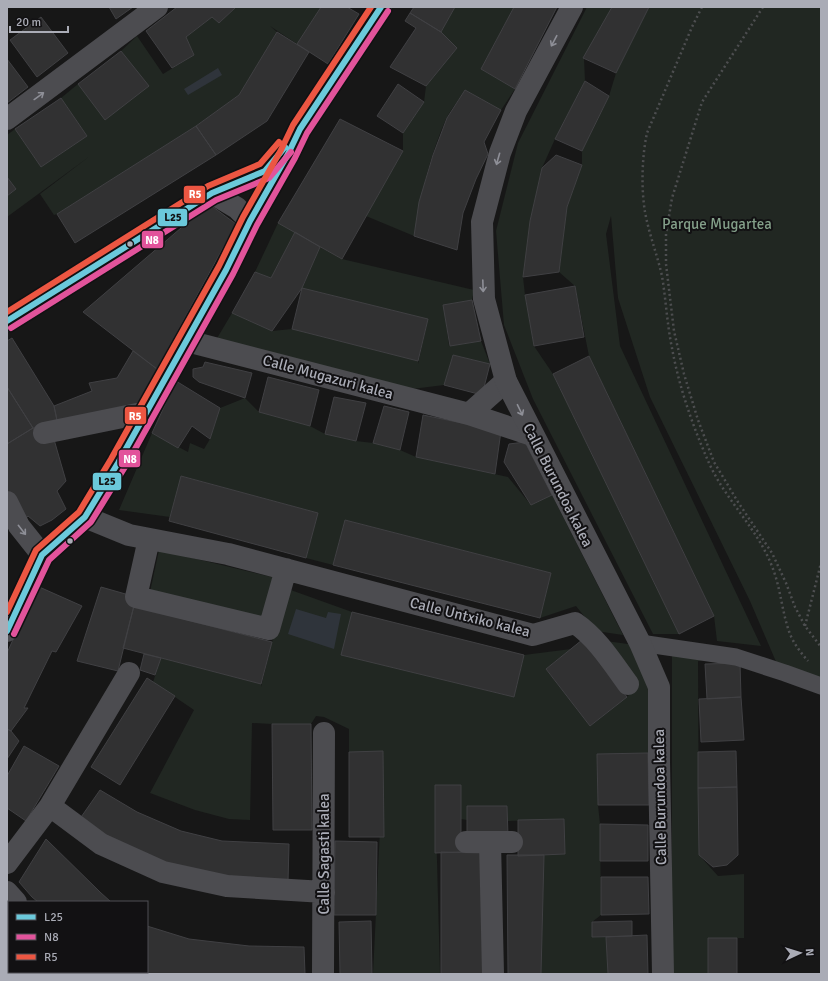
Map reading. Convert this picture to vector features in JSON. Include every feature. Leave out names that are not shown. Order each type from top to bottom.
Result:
[{"type":"street","points":[[7,119],[157,7]]},
{"type":"street","points":[[7,321],[212,193],[265,171],[300,129],[381,7]]},
{"type":"street","name":"Calle Burundoa kalea","points":[[572,7],[516,111],[500,154],[482,222],[484,299],[506,381],[532,435],[640,643],[659,687],[663,974]]},
{"type":"street","points":[[7,631],[42,555],[85,517],[147,412],[226,270],[250,221],[288,154],[300,129]]},
{"type":"street","points":[[212,193],[237,208],[250,221]]},
{"type":"street","name":"Calle Mugazuri kalea","points":[[187,341],[469,414],[532,435]]},
{"type":"street","points":[[469,414],[506,381]]},
{"type":"street","points":[[44,433],[147,412]]},
{"type":"street","points":[[7,502],[18,526],[42,555]]},
{"type":"street","name":"Calle Untxiko kalea","points":[[85,517],[129,535],[228,554],[533,635],[575,623],[585,630],[595,641],[628,684]]},
{"type":"street","points":[[149,539],[136,597],[269,629],[286,569]]},
{"type":"street","points":[[640,643],[736,657],[821,686]]},
{"type":"street","points":[[7,863],[50,806],[129,673]]},
{"type":"street","name":"Calle Sagasti kalea","points":[[323,974],[324,733]]},
{"type":"street","points":[[50,806],[101,844],[163,872],[227,886],[324,892]]},
{"type":"street","points":[[466,842],[512,842]]},
{"type":"street","points":[[490,842],[493,974]]},
{"type":"street","points":[[7,892],[15,901]]},
{"type":"street","points":[[88,973],[95,974]]},
{"type":"path","points":[[702,7],[692,27],[648,133],[644,148],[643,165],[645,211],[662,276],[672,349],[678,376],[692,421],[710,465],[734,505],[754,534],[774,569],[790,634],[801,652],[810,662]]},
{"type":"path","points":[[763,7],[702,102],[672,198],[666,234],[666,264],[674,331],[684,374],[698,420],[714,462],[738,502],[772,553],[786,583],[794,607],[821,647]]},
{"type":"path","points":[[806,626],[821,563]]},
{"type":"green space","points":[[236,7],[321,7],[297,44],[270,26],[277,32],[239,95],[196,126],[57,214],[54,215],[40,194],[90,156],[7,217],[7,196],[16,189],[7,177],[7,135],[15,129],[41,167],[87,136],[61,98],[78,84],[105,119],[148,86],[121,51],[137,36],[163,74],[194,55],[186,37],[212,17],[219,23]]},
{"type":"green space","points":[[455,7],[514,7],[481,69],[515,89],[501,110],[465,90],[446,119],[435,147],[419,206],[414,236],[366,216],[403,151],[403,133],[424,102],[426,86],[457,48],[441,32]]},
{"type":"green space","points":[[587,7],[612,7],[584,58],[585,81],[542,168],[530,221],[523,277],[525,295],[534,346],[553,374],[679,634],[653,634],[533,399],[504,325],[496,231],[518,143]]},
{"type":"green space","name":"Parque Mugartea","points":[[649,7],[821,7],[821,679],[780,671],[750,601],[650,397],[618,298],[611,216],[606,234],[620,346],[761,646],[717,641],[714,616],[589,356],[575,286],[559,272],[567,207],[582,165],[582,151],[609,96],[616,73]]},
{"type":"green space","points":[[278,223],[295,232],[271,278],[255,272]]},
{"type":"green space","points":[[320,247],[342,259],[474,290],[472,300],[444,305],[449,346],[481,341],[490,364],[453,355],[444,385],[412,389],[216,340],[232,313],[272,331],[292,329],[418,361],[418,364],[428,319],[302,288]]},
{"type":"green space","points":[[245,398],[259,412],[310,426],[325,434],[373,443],[400,450],[416,457],[508,477],[531,505],[552,495],[623,635],[596,631],[576,606],[540,618],[551,573],[345,520],[333,565],[306,558],[318,513],[182,476],[170,517],[119,510],[152,433],[188,452],[190,443],[204,449],[210,439],[220,408]]},
{"type":"green space","points":[[159,550],[276,578],[266,620],[150,592]]},
{"type":"green space","points":[[288,589],[352,612],[342,655],[514,697],[524,655],[571,649],[546,669],[590,726],[627,697],[639,684],[605,641],[636,645],[652,683],[648,753],[597,754],[600,824],[601,915],[592,922],[592,937],[606,937],[608,974],[541,974],[544,855],[565,854],[564,819],[508,821],[507,806],[467,806],[467,820],[461,819],[460,785],[435,785],[440,974],[373,974],[383,752],[349,752],[349,729],[324,717],[316,716],[311,724],[252,723],[250,820],[229,819],[195,810],[150,793],[194,710],[153,682],[161,658],[261,684],[261,687],[272,642]]},
{"type":"green space","points":[[672,651],[705,660],[698,661],[699,855],[718,876],[744,874],[744,938],[708,938],[708,974],[672,974]]},
{"type":"shaded area","points":[[218,68],[222,75],[188,95],[184,89]]},
{"type":"shaded area","points":[[296,609],[326,618],[328,612],[341,614],[334,649],[288,634]]},
{"type":"building","points":[[109,7],[133,7],[116,19]]},
{"type":"building","points":[[177,7],[236,7],[219,23],[212,17],[186,37],[194,55],[172,68],[146,31]]},
{"type":"building","points":[[321,7],[347,7],[359,14],[328,64],[297,44]]},
{"type":"building","points":[[414,7],[455,7],[441,32],[410,13]]},
{"type":"building","points":[[514,7],[557,7],[515,89],[481,69]]},
{"type":"building","points":[[612,7],[649,7],[616,73],[583,58]]},
{"type":"building","points":[[410,13],[441,32],[457,48],[426,86],[390,67],[416,28],[405,21]]},
{"type":"building","points":[[41,17],[68,53],[37,77],[10,40]]},
{"type":"building","points":[[277,32],[309,52],[267,121],[216,155],[196,126],[239,95]]},
{"type":"building","points":[[121,51],[149,86],[105,120],[78,84]]},
{"type":"building","points":[[7,59],[28,87],[7,103]]},
{"type":"building","points":[[585,81],[609,96],[582,151],[555,139]]},
{"type":"building","points":[[398,84],[424,102],[403,133],[377,116]]},
{"type":"building","points":[[465,90],[501,110],[484,142],[488,154],[476,179],[463,213],[457,250],[414,236],[419,202],[433,155],[447,118]]},
{"type":"building","points":[[61,98],[87,136],[41,167],[15,129]]},
{"type":"building","points":[[340,119],[403,151],[342,259],[278,223]]},
{"type":"building","points":[[196,126],[216,155],[75,243],[57,214]]},
{"type":"building","points":[[556,155],[582,165],[567,207],[559,272],[523,277],[530,221],[542,168]]},
{"type":"building","points":[[7,177],[16,189],[7,196]]},
{"type":"building","points":[[209,204],[236,224],[157,369],[83,312]]},
{"type":"building","points":[[295,232],[320,247],[302,288],[272,331],[232,313],[255,272],[271,278]]},
{"type":"building","points":[[575,286],[584,337],[534,346],[525,295]]},
{"type":"building","points":[[302,288],[428,319],[418,361],[292,329]]},
{"type":"building","points":[[472,300],[481,341],[450,346],[443,305]]},
{"type":"building","points":[[12,338],[54,406],[58,425],[33,428],[7,387],[7,341]]},
{"type":"building","points":[[133,351],[157,369],[137,406],[58,425],[54,406],[92,391],[89,383],[117,378]]},
{"type":"building","points":[[453,355],[490,364],[482,395],[444,385]]},
{"type":"building","points":[[589,356],[714,616],[679,634],[553,374]]},
{"type":"building","points":[[205,362],[252,373],[245,398],[199,382],[193,377],[193,369],[203,367]]},
{"type":"building","points":[[268,377],[319,390],[310,426],[259,412]]},
{"type":"building","points":[[176,381],[220,408],[210,439],[192,426],[178,448],[152,433]]},
{"type":"building","points":[[7,387],[33,428],[7,444]]},
{"type":"building","points":[[334,397],[366,403],[356,441],[325,434]]},
{"type":"building","points":[[384,406],[409,412],[400,450],[373,443]]},
{"type":"building","points":[[423,415],[501,431],[495,474],[416,457]]},
{"type":"building","points":[[33,428],[42,441],[53,436],[66,481],[57,491],[66,509],[52,520],[40,526],[28,516],[19,526],[7,502],[7,444]]},
{"type":"building","points":[[525,442],[552,495],[531,505],[504,462],[509,444]]},
{"type":"building","points":[[181,476],[318,513],[306,558],[169,521]]},
{"type":"building","points":[[345,520],[551,573],[540,618],[333,565]]},
{"type":"building","points":[[37,586],[82,606],[56,652],[52,651],[24,708],[28,708],[11,731],[7,729],[7,653]]},
{"type":"building","points":[[101,587],[136,597],[118,671],[77,661]]},
{"type":"building","points":[[134,606],[272,642],[261,684],[123,648]]},
{"type":"building","points":[[352,612],[524,655],[514,697],[341,655]]},
{"type":"building","points":[[582,640],[627,697],[590,726],[546,669]]},
{"type":"building","points":[[144,654],[161,658],[155,675],[140,670]]},
{"type":"building","points":[[740,663],[741,697],[707,699],[705,664]]},
{"type":"building","points":[[147,678],[175,696],[120,785],[91,767]]},
{"type":"building","points":[[741,697],[744,740],[701,742],[699,699]]},
{"type":"building","points":[[272,724],[311,724],[312,830],[273,830]]},
{"type":"building","points":[[7,729],[11,731],[19,741],[7,759]]},
{"type":"building","points":[[24,746],[59,766],[26,821],[7,808],[7,776]]},
{"type":"building","points":[[383,751],[384,837],[349,837],[349,752]]},
{"type":"building","points":[[736,751],[737,787],[698,788],[698,752]]},
{"type":"building","points":[[648,753],[649,805],[598,805],[597,754]]},
{"type":"building","points":[[435,785],[461,785],[461,852],[435,853]]},
{"type":"building","points":[[737,787],[738,855],[727,865],[713,867],[699,855],[698,788]]},
{"type":"building","points":[[100,790],[137,812],[181,831],[222,841],[289,844],[288,882],[201,873],[155,862],[79,820]]},
{"type":"building","points":[[467,806],[507,806],[508,836],[467,836]]},
{"type":"building","points":[[564,819],[565,854],[518,856],[518,820]]},
{"type":"building","points":[[600,824],[648,825],[648,861],[600,861]]},
{"type":"building","points":[[46,839],[110,901],[37,901],[19,882]]},
{"type":"building","points":[[335,841],[377,842],[376,915],[334,915]]},
{"type":"building","points":[[441,852],[483,853],[483,974],[441,974]]},
{"type":"building","points":[[507,855],[544,855],[541,974],[508,974]]},
{"type":"building","points":[[601,877],[648,877],[649,914],[601,915]]},
{"type":"building","points":[[7,916],[8,973],[57,973],[7,974]]},
{"type":"building","points":[[371,921],[372,974],[340,974],[339,922]]},
{"type":"building","points":[[632,921],[632,936],[592,937],[592,922]]},
{"type":"building","points":[[148,926],[189,939],[249,946],[304,947],[305,974],[133,973],[148,973]]},
{"type":"building","points":[[647,935],[648,974],[608,974],[606,937]]},
{"type":"building","points":[[708,938],[737,938],[737,974],[708,974]]},
{"type":"transit line","name":"R5","points":[[7,612],[36,550],[79,512],[111,459],[219,266],[243,217],[281,150],[293,125],[371,7]]},
{"type":"transit line","name":"L25","points":[[7,631],[42,555],[85,517],[118,463],[226,270],[250,221],[288,154],[300,129],[381,7]]},
{"type":"transit line","name":"N8","points":[[14,634],[49,560],[91,522],[125,467],[233,274],[257,225],[295,158],[307,133],[388,11]]},
{"type":"transit line","name":"R5","points":[[7,312],[208,186],[260,164],[279,142]]},
{"type":"transit line","name":"L25","points":[[7,321],[212,193],[265,171],[285,147]]},
{"type":"transit line","name":"N8","points":[[11,328],[216,200],[269,178],[291,152]]}]
